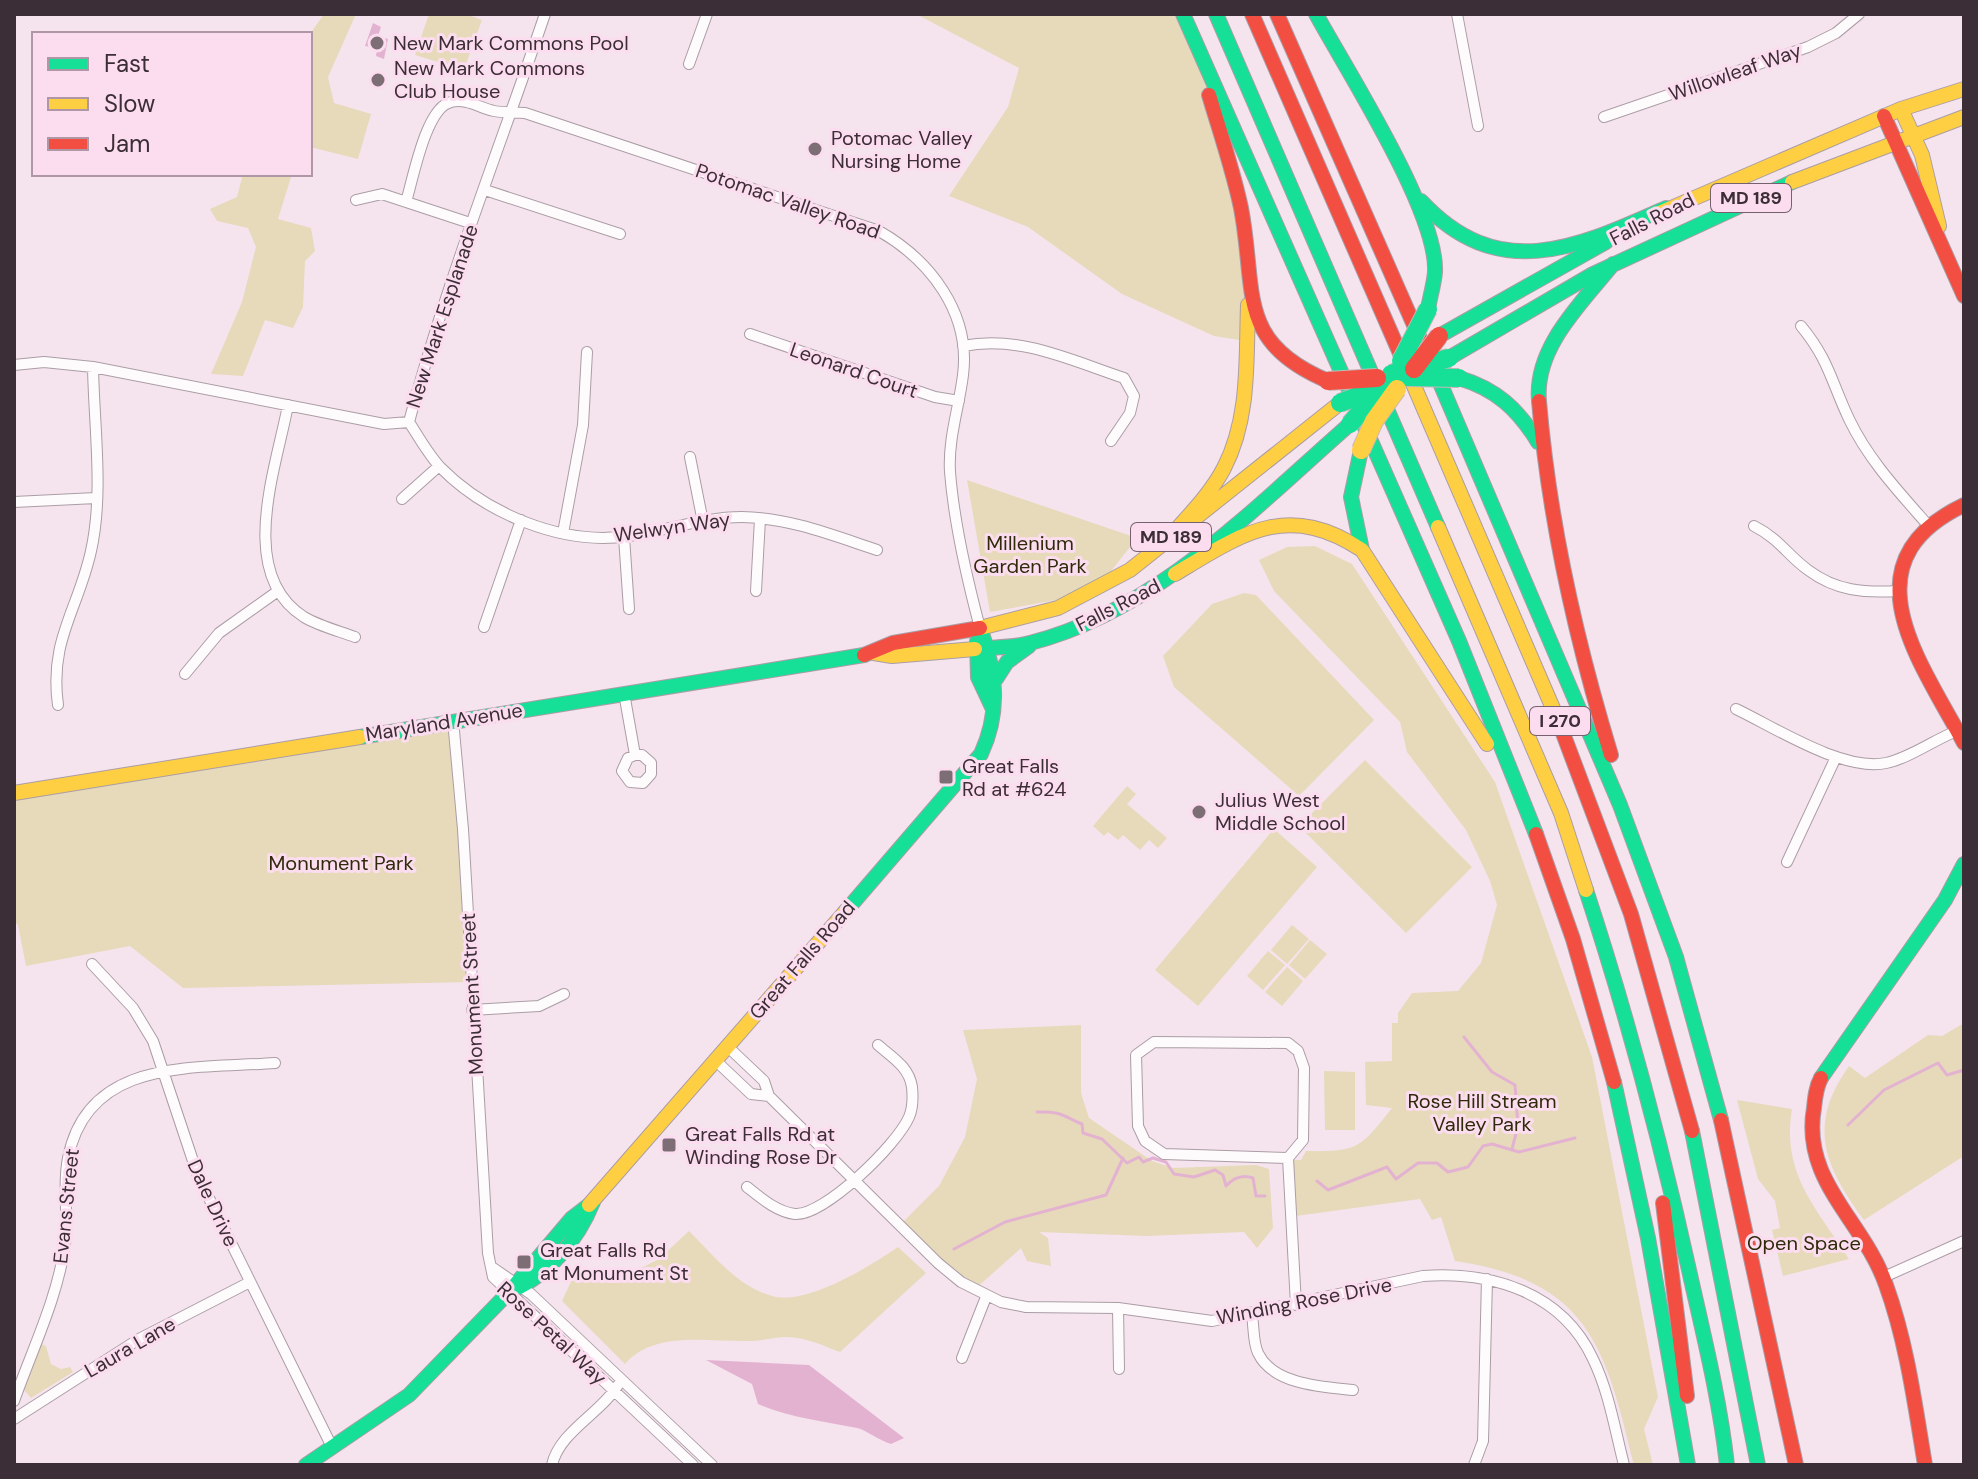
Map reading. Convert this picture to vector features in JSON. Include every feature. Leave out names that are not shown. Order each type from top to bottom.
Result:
[{"type":"main road","points":[[1167,540],[1223,471],[1234,448],[1244,399],[1248,287],[1241,211],[1201,67],[1182,14]]},
{"type":"main road","points":[[1182,14],[1429,572],[1556,888],[1596,1015],[1619,1105],[1642,1205],[1691,1465]]},
{"type":"main road","name":"I 270","points":[[1216,14],[1561,813],[1623,1002],[1650,1105],[1722,1420],[1727,1465]]},
{"type":"main road","name":"I 270","points":[[1252,14],[1535,656],[1632,916],[1704,1172],[1758,1465]]},
{"type":"main road","name":"I 270","points":[[1277,14],[1510,543],[1620,805],[1676,957],[1726,1137],[1796,1465]]},
{"type":"main road","points":[[1316,14],[1408,183],[1433,253],[1435,271],[1428,309],[1361,450],[1351,497],[1362,550]]},
{"type":"main road","name":"Falls Road","points":[[982,649],[1041,639],[1115,608],[1175,574],[1350,424],[1396,374],[1439,336],[1666,208],[1892,113],[1964,89]]},
{"type":"main road","points":[[1892,113],[1913,134],[1932,191],[1942,241]]},
{"type":"main road","points":[[1892,113],[1894,142],[1942,241],[1964,296]]},
{"type":"main road","name":"Falls Road","points":[[980,628],[1060,610],[1130,570],[1340,403],[1396,374],[1449,358],[1613,264],[1751,198],[1964,117]]},
{"type":"main road","points":[[1408,183],[1441,222],[1478,243],[1507,251],[1572,248],[1666,208]]},
{"type":"main road","points":[[1613,264],[1557,334],[1543,365],[1538,423],[1582,659],[1611,756],[1620,805]]},
{"type":"main road","points":[[1248,287],[1264,337],[1291,366],[1328,381],[1396,374],[1459,378],[1485,385],[1508,400],[1525,419],[1543,451]]},
{"type":"main road","points":[[1961,736],[1905,633],[1898,577],[1905,555],[1927,524],[1964,505]]},
{"type":"main road","points":[[1175,574],[1246,533],[1270,526],[1298,523],[1321,526],[1343,535],[1362,550],[1482,733],[1556,888]]},
{"type":"main road","name":"Great Falls Road","points":[[980,628],[985,701],[993,709]]},
{"type":"main road","name":"Maryland Avenue","points":[[874,653],[893,643],[980,628]]},
{"type":"main road","points":[[996,679],[1007,662],[1041,639]]},
{"type":"main road","name":"Great Falls Road","points":[[306,1465],[409,1395],[516,1287],[587,1222],[593,1202],[981,754],[993,727],[993,709],[998,695],[996,679],[982,649]]},
{"type":"main road","name":"Maryland Avenue","points":[[14,793],[874,653],[892,656],[982,649]]},
{"type":"main road","points":[[1925,1465],[1902,1333],[1884,1277],[1814,1165],[1809,1117],[1818,1083],[1945,900],[1964,864]]},
{"type":"main road","points":[[1650,1105],[1682,1343],[1691,1465]]},
{"type":"street","name":"New Mark Esplanade","points":[[14,365],[44,362],[93,367],[384,424],[409,422],[470,223],[485,190],[545,14]]},
{"type":"street","points":[[689,64],[707,14]]},
{"type":"street","points":[[1457,14],[1478,126]]},
{"type":"street","name":"Willowleaf Way","points":[[1604,117],[1808,47],[1836,33],[1859,14]]},
{"type":"street","name":"Potomac Valley Road","points":[[406,202],[429,125],[439,109],[451,102],[472,103],[496,112],[512,111],[654,154],[879,231],[916,255],[938,281],[958,321],[963,346],[964,373],[950,439],[950,473],[980,628]]},
{"type":"street","points":[[485,190],[620,234]]},
{"type":"street","points":[[356,200],[382,194],[470,223]]},
{"type":"street","points":[[1801,326],[1823,353],[1849,418],[1868,453],[1927,524]]},
{"type":"street","name":"Leonard Court","points":[[750,334],[935,397],[959,401]]},
{"type":"street","points":[[963,346],[991,340],[1024,344],[1124,378],[1134,396],[1130,413],[1111,441]]},
{"type":"street","points":[[563,533],[583,425],[587,352]]},
{"type":"street","points":[[58,705],[56,657],[91,553],[96,498],[93,367]]},
{"type":"street","points":[[288,405],[264,538],[267,567],[278,591],[306,618],[355,637]]},
{"type":"street","name":"Welwyn Way","points":[[409,422],[439,466],[481,500],[521,520],[563,533],[624,537],[739,517],[794,522],[877,550]]},
{"type":"street","points":[[690,457],[703,522]]},
{"type":"street","points":[[402,499],[439,466]]},
{"type":"street","points":[[14,502],[96,498]]},
{"type":"street","points":[[756,591],[760,519]]},
{"type":"street","points":[[484,627],[521,520]]},
{"type":"street","points":[[1754,526],[1776,537],[1807,569],[1837,587],[1862,593],[1898,591]]},
{"type":"street","points":[[624,537],[629,609]]},
{"type":"street","points":[[185,674],[219,633],[278,591]]},
{"type":"street","points":[[624,693],[635,755]]},
{"type":"street","points":[[1736,709],[1836,757],[1860,764],[1886,763],[1961,736]]},
{"type":"street","name":"Monument Street","points":[[453,720],[488,1253],[493,1268]]},
{"type":"street","points":[[1787,862],[1836,757]]},
{"type":"street","name":"Dale Drive","points":[[92,964],[143,1022],[198,1176],[332,1447]]},
{"type":"street","points":[[472,1010],[539,1006],[564,994]]},
{"type":"street","points":[[1288,1158],[1164,1154],[1145,1141],[1138,1126],[1136,1055],[1154,1042],[1288,1043],[1298,1051],[1304,1068],[1303,1140],[1288,1158],[1296,1305]]},
{"type":"street","points":[[747,1187],[774,1207],[792,1214],[827,1205],[902,1130],[912,1103],[907,1070],[878,1045]]},
{"type":"street","name":"Winding Rose Drive","points":[[721,1053],[751,1094],[769,1096]]},
{"type":"street","name":"Winding Rose Drive","points":[[721,1053],[764,1081],[769,1096],[938,1263],[986,1297],[1026,1307],[1118,1308],[1212,1321],[1252,1316],[1423,1276],[1456,1273],[1504,1282],[1544,1301],[1574,1330],[1592,1356],[1604,1385],[1624,1465]]},
{"type":"street","name":"Evans Street","points":[[14,1401],[61,1265],[67,1222],[65,1174],[80,1122],[108,1091],[144,1075],[275,1063]]},
{"type":"street","points":[[1884,1277],[1964,1241]]},
{"type":"street","name":"Rose Petal Way","points":[[493,1268],[493,1277],[516,1287],[712,1465]]},
{"type":"street","points":[[1474,1465],[1483,1441],[1487,1279]]},
{"type":"street","name":"Laura Lane","points":[[14,1419],[139,1339],[250,1282]]},
{"type":"street","name":"Rose Petal Way","points":[[516,1287],[615,1391],[693,1465]]},
{"type":"street","points":[[962,1358],[986,1297]]},
{"type":"street","points":[[1118,1308],[1119,1369]]},
{"type":"street","points":[[1252,1316],[1258,1353],[1270,1367],[1316,1387],[1353,1390]]},
{"type":"street","points":[[552,1465],[554,1455],[566,1440],[615,1391],[621,1380]]},
{"type":"green space","points":[[324,14],[356,14],[328,77],[334,103],[371,114],[358,159],[312,148],[311,32]]},
{"type":"green space","points":[[429,14],[466,14],[482,20],[464,70],[415,55]]},
{"type":"green space","points":[[916,14],[1180,14],[1201,67],[1241,211],[1246,341],[1214,336],[1122,294],[1028,227],[949,196],[1008,107],[1019,68]]},
{"type":"green space","points":[[242,176],[291,176],[278,219],[311,228],[315,251],[305,261],[303,307],[293,328],[265,320],[243,376],[211,374],[242,302],[256,247],[248,228],[217,221],[210,209],[237,197]]},
{"type":"green space","name":"Millenium Garden Park","points":[[967,480],[1137,538],[1094,593],[990,612]]},
{"type":"green space","name":"Rose Hill Stream Valley Park","points":[[1315,546],[1352,564],[1495,782],[1592,1057],[1658,1397],[1644,1429],[1653,1465],[1634,1465],[1613,1386],[1600,1353],[1584,1326],[1563,1303],[1535,1285],[1500,1271],[1455,1261],[1441,1217],[1432,1220],[1420,1199],[1296,1216],[1292,1160],[1301,1160],[1306,1151],[1337,1150],[1357,1145],[1392,1108],[1366,1105],[1365,1062],[1392,1061],[1392,1023],[1398,1023],[1398,1013],[1412,993],[1458,991],[1481,963],[1497,905],[1490,881],[1466,830],[1407,752],[1400,722],[1274,591],[1259,560],[1287,547]]},
{"type":"green space","points":[[1244,593],[1256,595],[1374,720],[1299,796],[1174,687],[1163,656],[1212,604]]},
{"type":"green space","name":"Monument Park","points":[[453,720],[471,982],[183,988],[130,946],[26,966],[18,925],[14,921],[14,793]]},
{"type":"green space","points":[[1365,760],[1472,867],[1406,933],[1299,826]]},
{"type":"green space","points":[[1127,786],[1136,794],[1127,804],[1167,838],[1158,848],[1149,840],[1140,850],[1123,835],[1118,840],[1108,832],[1104,836],[1093,826]]},
{"type":"green space","points":[[1274,829],[1317,867],[1198,1006],[1155,970]]},
{"type":"green space","points":[[1292,925],[1309,939],[1287,964],[1271,950]]},
{"type":"green space","points":[[1310,940],[1327,954],[1305,979],[1289,965]]},
{"type":"green space","points":[[1268,951],[1285,965],[1263,990],[1247,976]]},
{"type":"green space","points":[[1287,967],[1303,981],[1282,1006],[1265,992]]},
{"type":"green space","points":[[1964,1023],[1964,1156],[1864,1220],[1839,1182],[1826,1146],[1828,1108],[1836,1088],[1849,1066],[1865,1078],[1928,1035],[1942,1036]]},
{"type":"green space","points":[[1081,1025],[1081,1093],[1089,1118],[1152,1161],[1173,1168],[1256,1165],[1269,1169],[1273,1228],[1257,1248],[1244,1232],[1146,1236],[1039,1232],[1048,1238],[1051,1266],[1027,1261],[1021,1248],[974,1290],[900,1225],[939,1186],[965,1137],[977,1079],[963,1030]]},
{"type":"green space","points":[[1324,1071],[1355,1072],[1355,1130],[1325,1130]]},
{"type":"green space","name":"Open Space","points":[[1737,1100],[1792,1109],[1790,1132],[1797,1172],[1814,1207],[1849,1259],[1783,1276],[1772,1230],[1780,1228],[1775,1201],[1758,1179]]},
{"type":"green space","points":[[689,1231],[737,1278],[772,1296],[786,1298],[820,1290],[898,1247],[926,1273],[840,1352],[794,1337],[749,1341],[683,1340],[651,1346],[625,1364],[562,1301],[574,1275],[602,1270],[620,1279],[659,1259]]},
{"type":"green space","points":[[41,1344],[46,1346],[51,1364],[61,1369],[70,1367],[73,1372],[31,1398],[24,1390]]},
{"type":"shaded area","name":"New Mark Commons Pool","points":[[373,23],[381,27],[378,36],[388,39],[384,59],[376,56],[377,48],[365,46]]},
{"type":"shaded area","points":[[706,1360],[809,1365],[904,1438],[891,1444],[857,1428],[770,1409],[758,1404],[752,1384]]},
{"type":"waterway","points":[[1464,1037],[1492,1072],[1515,1085],[1518,1126],[1512,1149]]},
{"type":"waterway","points":[[1848,1125],[1884,1090],[1938,1063],[1947,1075],[1964,1070]]},
{"type":"waterway","points":[[1037,1112],[1057,1113],[1082,1124],[1083,1133],[1102,1139],[1127,1163],[1139,1157],[1143,1162],[1153,1158],[1166,1162],[1174,1174],[1194,1177],[1215,1170],[1223,1175],[1226,1186],[1245,1176],[1253,1178],[1256,1196],[1265,1196]]},
{"type":"waterway","points":[[1317,1181],[1328,1190],[1387,1167],[1396,1179],[1418,1163],[1437,1163],[1448,1172],[1468,1167],[1483,1146],[1492,1144],[1519,1152],[1575,1138]]},
{"type":"waterway","points":[[954,1249],[1005,1222],[1106,1195],[1123,1158]]},
{"type":"traffic: fast","points":[[1183,14],[1350,392]]},
{"type":"traffic: fast","points":[[1216,14],[1438,527]]},
{"type":"traffic: fast","points":[[1316,14],[1388,142],[1422,214],[1432,246],[1435,272],[1428,309]]},
{"type":"traffic: fast","points":[[1449,358],[1593,274],[1792,182]]},
{"type":"traffic: fast","points":[[1421,201],[1450,227],[1480,243],[1510,250],[1540,251],[1602,235],[1666,208]]},
{"type":"traffic: fast","points":[[1439,336],[1606,242]]},
{"type":"traffic: fast","points":[[1539,401],[1539,381],[1552,344],[1613,264]]},
{"type":"traffic: fast","points":[[1401,361],[1428,309]]},
{"type":"traffic: fast","points":[[1391,374],[1449,358]]},
{"type":"traffic: fast","points":[[1432,364],[1620,805],[1676,957],[1721,1120]]},
{"type":"traffic: fast","points":[[1407,377],[1459,378]]},
{"type":"traffic: fast","points":[[1459,378],[1484,388],[1505,402],[1538,442]]},
{"type":"traffic: fast","points":[[1350,424],[1383,386]]},
{"type":"traffic: fast","points":[[1340,403],[1381,387]]},
{"type":"traffic: fast","points":[[1363,423],[1459,641],[1536,834]]},
{"type":"traffic: fast","points":[[975,649],[1030,643],[1076,628],[1162,582],[1240,522],[1350,424]]},
{"type":"traffic: fast","points":[[1361,450],[1351,497],[1362,550]]},
{"type":"traffic: fast","points":[[845,912],[981,754],[992,722],[994,691],[990,660],[980,628]]},
{"type":"traffic: fast","points":[[977,641],[978,677],[993,709]]},
{"type":"traffic: fast","points":[[996,679],[1007,662],[1029,646]]},
{"type":"traffic: fast","points":[[360,737],[864,655]]},
{"type":"traffic: fast","points":[[1821,1078],[1945,900],[1964,864]]},
{"type":"traffic: fast","points":[[1586,890],[1630,1035],[1668,1181],[1712,1372],[1727,1465]]},
{"type":"traffic: fast","points":[[1614,1082],[1648,1238],[1688,1465]]},
{"type":"traffic: fast","points":[[1692,1131],[1758,1465]]},
{"type":"traffic: fast","points":[[510,1291],[537,1276],[560,1255],[579,1230],[593,1202]]},
{"type":"traffic: fast","points":[[306,1465],[409,1395],[510,1291],[572,1218],[589,1205]]},
{"type":"traffic: slow","points":[[1655,215],[1901,109],[1964,89]]},
{"type":"traffic: slow","points":[[1901,109],[1922,155],[1939,226]]},
{"type":"traffic: slow","points":[[1792,182],[1964,117]]},
{"type":"traffic: slow","points":[[1167,540],[1212,487],[1232,449],[1245,388],[1248,305]]},
{"type":"traffic: slow","points":[[1402,358],[1558,720]]},
{"type":"traffic: slow","points":[[1361,450],[1374,421],[1397,389]]},
{"type":"traffic: slow","points":[[980,628],[1058,608],[1130,570],[1340,403]]},
{"type":"traffic: slow","points":[[1175,574],[1222,546],[1266,528],[1288,525],[1311,527],[1335,535],[1362,550],[1487,744]]},
{"type":"traffic: slow","points":[[1438,527],[1561,813],[1586,890]]},
{"type":"traffic: slow","points":[[874,653],[892,656],[975,649]]},
{"type":"traffic: slow","points":[[14,793],[360,737]]},
{"type":"traffic: slow","points":[[589,1205],[845,912]]},
{"type":"traffic: jam","points":[[1252,14],[1402,358]]},
{"type":"traffic: jam","points":[[1277,14],[1421,341]]},
{"type":"traffic: jam","points":[[1209,95],[1238,194],[1251,289],[1264,331],[1277,349],[1298,366],[1328,381]]},
{"type":"traffic: jam","points":[[1884,116],[1964,296]]},
{"type":"traffic: jam","points":[[1414,369],[1439,336]]},
{"type":"traffic: jam","points":[[1328,381],[1377,378]]},
{"type":"traffic: jam","points":[[1539,401],[1550,491],[1566,580],[1586,668],[1611,755]]},
{"type":"traffic: jam","points":[[1964,505],[1928,528],[1907,555],[1900,584],[1902,615],[1913,647],[1964,743]]},
{"type":"traffic: jam","points":[[864,655],[893,643],[980,628]]},
{"type":"traffic: jam","points":[[1558,720],[1631,914],[1692,1131]]},
{"type":"traffic: jam","points":[[1536,834],[1573,939],[1614,1082]]},
{"type":"traffic: jam","points":[[1821,1078],[1815,1096],[1812,1134],[1817,1157],[1825,1179],[1864,1241],[1886,1285],[1905,1352],[1925,1465]]},
{"type":"traffic: jam","points":[[1721,1120],[1796,1465]]},
{"type":"traffic: jam","points":[[1663,1203],[1687,1396]]},
{"type":"place","name":"New Mark Commons Pool","points":[[377,43]]},
{"type":"place","name":"New Mark Commons Club House","points":[[378,80]]},
{"type":"place","name":"Potomac Valley Nursing Home","points":[[815,149]]},
{"type":"place","name":"Great Falls Rd at #624","points":[[946,777]]},
{"type":"place","name":"Julius West Middle School","points":[[1199,812]]},
{"type":"place","name":"Great Falls Rd at Winding Rose Dr","points":[[669,1145]]},
{"type":"place","name":"Great Falls Rd at Monument St","points":[[524,1262]]}]
